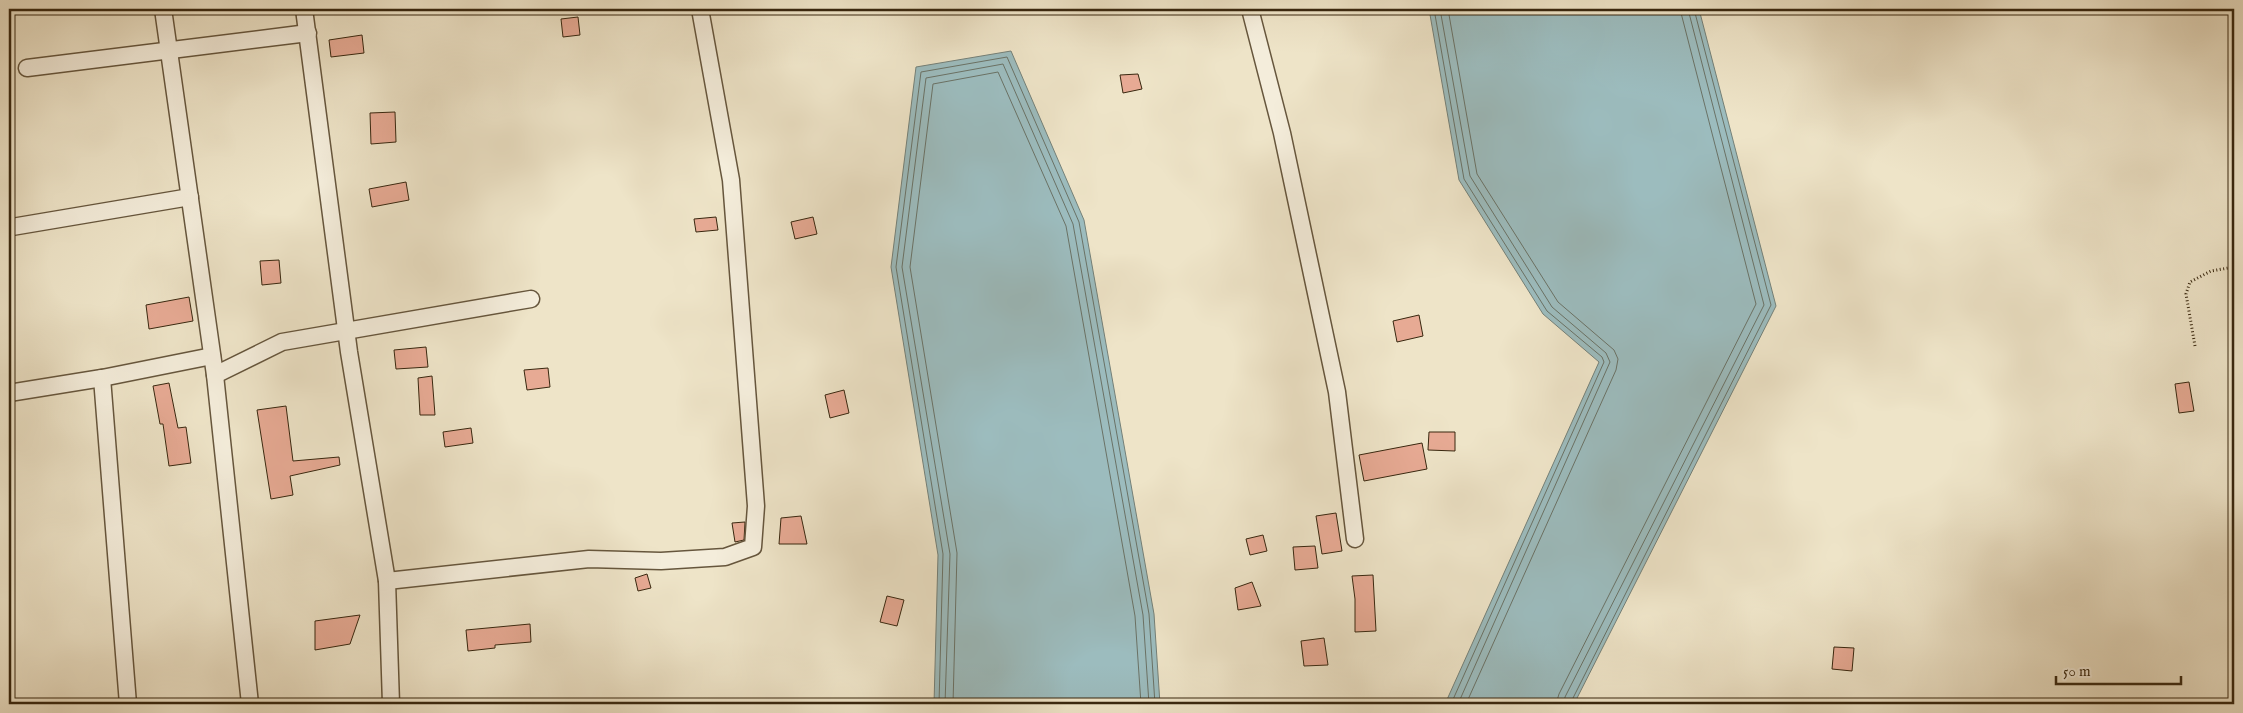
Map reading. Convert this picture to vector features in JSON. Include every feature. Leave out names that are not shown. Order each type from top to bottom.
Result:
[{"type":"street","points":[[163,9],[215,375],[250,704]]},
{"type":"street","points":[[304,9],[347,331],[387,581],[391,704]]},
{"type":"street","points":[[387,581],[589,559],[660,561],[725,557],[753,547],[756,530],[756,506],[731,180],[700,9]]},
{"type":"street","points":[[1250,9],[1282,133],[1337,392],[1355,539]]},
{"type":"street","points":[[27,68],[308,33]]},
{"type":"street","points":[[12,227],[190,198]]},
{"type":"street","points":[[215,375],[282,342],[531,299]]},
{"type":"street","points":[[9,393],[102,378],[212,356]]},
{"type":"street","points":[[102,378],[128,704]]},
{"type":"path","points":[[2195,346],[2186,294],[2190,282],[2211,271],[2234,267]]},
{"type":"green space","points":[[9,654],[14,704],[9,704]]},
{"type":"water","points":[[1429,9],[1699,9],[1776,306],[1574,704],[1445,704],[1599,362],[1543,314],[1459,180]]},
{"type":"water","points":[[1011,51],[1084,220],[1154,614],[1160,704],[934,704],[938,555],[891,267],[916,67]]},
{"type":"building","points":[[578,17],[580,35],[563,37],[561,19]]},
{"type":"building","points":[[362,35],[364,53],[331,57],[329,40]]},
{"type":"building","points":[[1138,74],[1142,89],[1123,93],[1120,75]]},
{"type":"building","points":[[395,112],[396,142],[371,144],[370,113]]},
{"type":"building","points":[[406,182],[409,200],[372,207],[369,189]]},
{"type":"building","points":[[716,217],[718,230],[696,232],[694,219]]},
{"type":"building","points":[[813,217],[817,234],[795,239],[791,222]]},
{"type":"building","points":[[279,260],[281,283],[262,285],[260,261]]},
{"type":"building","points":[[189,297],[193,321],[149,329],[146,305]]},
{"type":"building","points":[[1419,315],[1423,336],[1397,342],[1393,321]]},
{"type":"building","points":[[426,347],[428,367],[396,369],[394,350]]},
{"type":"building","points":[[548,368],[550,387],[527,390],[524,370]]},
{"type":"building","points":[[432,376],[435,415],[420,415],[418,378]]},
{"type":"building","points":[[2189,382],[2194,411],[2179,413],[2175,384]]},
{"type":"building","points":[[169,383],[178,428],[186,427],[191,463],[169,466],[163,424],[160,424],[153,386]]},
{"type":"building","points":[[844,390],[849,413],[830,418],[825,395]]},
{"type":"building","points":[[286,406],[293,461],[339,457],[340,465],[290,476],[293,495],[271,499],[257,410]]},
{"type":"building","points":[[471,428],[473,443],[445,447],[443,432]]},
{"type":"building","points":[[1429,432],[1455,432],[1455,451],[1428,450]]},
{"type":"building","points":[[1422,443],[1427,469],[1364,481],[1359,455]]},
{"type":"building","points":[[1336,513],[1342,551],[1322,554],[1316,516]]},
{"type":"building","points":[[801,516],[807,544],[779,544],[781,518]]},
{"type":"building","points":[[745,522],[744,540],[735,542],[732,523]]},
{"type":"building","points":[[1263,535],[1267,551],[1250,555],[1246,539]]},
{"type":"building","points":[[1315,546],[1318,568],[1295,570],[1293,547]]},
{"type":"building","points":[[647,574],[651,588],[638,591],[635,578]]},
{"type":"building","points":[[1373,575],[1376,631],[1355,632],[1355,599],[1352,576]]},
{"type":"building","points":[[1252,582],[1261,606],[1238,610],[1235,588]]},
{"type":"building","points":[[887,596],[904,600],[897,626],[880,622]]},
{"type":"building","points":[[360,615],[350,644],[315,650],[315,621]]},
{"type":"building","points":[[530,624],[531,642],[495,645],[495,648],[468,651],[466,630]]},
{"type":"building","points":[[1324,638],[1328,665],[1304,666],[1301,641]]},
{"type":"building","points":[[1834,647],[1854,648],[1852,671],[1832,669]]}]
